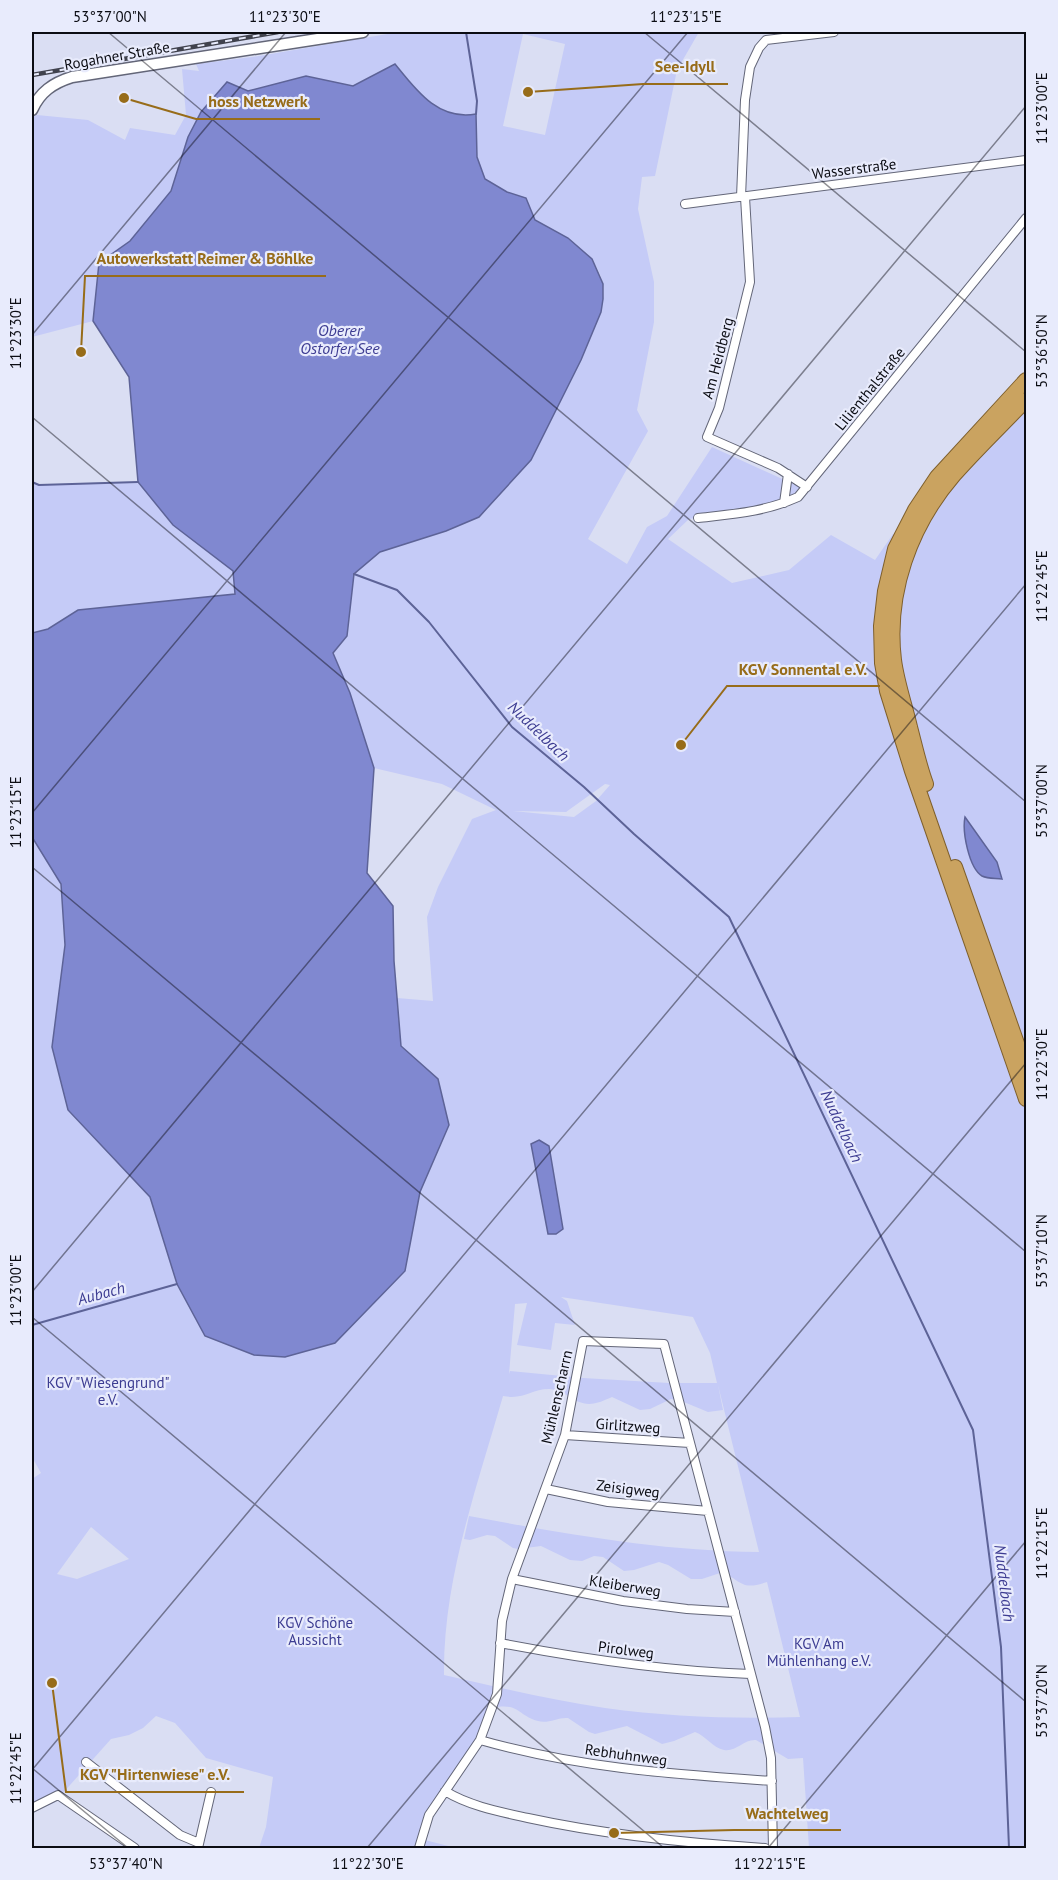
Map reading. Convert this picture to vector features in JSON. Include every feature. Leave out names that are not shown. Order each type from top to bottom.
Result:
[{"type":"highway","points":[[1026,380],[937,477],[915,510],[895,549],[885,591],[881,626],[882,663],[887,691],[912,771],[1026,1099]]},
{"type":"highway","points":[[1026,399],[953,476],[928,511],[912,539],[903,566],[895,600],[893,631],[894,660],[899,687],[921,769],[1026,1069]]},
{"type":"street","name":"Rogahner Straße","points":[[32,110],[38,99],[52,86],[72,77],[363,32]]},
{"type":"street","name":"Am Heidberg","points":[[807,487],[788,474],[707,436],[719,408],[750,282],[743,197],[745,100],[750,67],[759,48],[766,40],[834,32]]},
{"type":"street","name":"Wasserstraße","points":[[685,204],[1026,160]]},
{"type":"street","name":"Lilienthalstraße","points":[[698,518],[757,511],[798,497],[1026,218]]},
{"type":"street","points":[[784,503],[788,474]]},
{"type":"street","name":"Mühlenscharrn","points":[[419,1848],[429,1815],[480,1740],[497,1694],[502,1621],[512,1579],[565,1435],[583,1341],[664,1344],[735,1611],[771,1758],[773,1848]]},
{"type":"street","name":"Girlitzweg","points":[[565,1435],[690,1443]]},
{"type":"street","name":"Zeisigweg","points":[[546,1489],[608,1502],[708,1511]]},
{"type":"street","name":"Kleiberweg","points":[[512,1579],[623,1601],[687,1609],[735,1611]]},
{"type":"street","name":"Pirolweg","points":[[500,1643],[602,1662],[700,1673],[750,1674]]},
{"type":"street","name":"Rebhuhnweg","points":[[480,1740],[521,1751],[630,1770],[772,1781]]},
{"type":"street","points":[[86,1762],[180,1835],[198,1846],[212,1792]]},
{"type":"street","points":[[445,1791],[453,1796],[498,1811],[563,1826],[654,1840],[765,1848]]},
{"type":"street","points":[[32,1808],[58,1795],[135,1848]]},
{"type":"green space","points":[[399,32],[699,32],[677,70],[655,176],[642,177],[638,209],[654,282],[654,322],[637,410],[648,431],[588,539],[627,564],[647,527],[667,516],[712,447],[800,487],[791,497],[689,519],[668,539],[732,583],[789,570],[831,535],[875,560],[893,534],[900,533],[1026,374],[1026,1848],[809,1848],[803,1758],[788,1759],[756,1740],[724,1750],[695,1732],[662,1744],[627,1726],[595,1734],[568,1718],[538,1721],[508,1707],[492,1708],[480,1740],[445,1791],[421,1839],[456,1848],[259,1848],[266,1827],[273,1777],[206,1758],[175,1723],[156,1716],[143,1728],[129,1735],[111,1739],[54,1803],[32,1812],[32,1479],[41,1473],[32,1457],[32,837],[61,884],[65,945],[52,1047],[68,1110],[150,1197],[177,1284],[405,1271],[420,1192],[449,1125],[438,1079],[401,1046],[397,998],[433,1001],[427,917],[438,887],[472,819],[496,810],[442,784],[374,768],[350,693],[333,653],[347,636],[354,574],[380,552],[446,531],[601,312],[603,298],[604,287],[599,272],[586,253],[567,238],[535,220],[526,198],[507,192],[485,179],[477,157],[476,114],[462,115],[439,108],[411,84],[395,64],[353,86],[306,76],[248,91],[227,82],[201,112],[188,137],[171,191],[130,241],[99,263],[93,321],[32,337],[32,117],[37,115],[88,120],[125,140],[130,128],[175,135],[186,115],[182,69],[199,71],[196,64],[259,56]],"holes":[[[523,34],[565,44],[545,135],[503,126]],[[605,784],[610,785],[596,801],[574,817],[513,811],[566,812]],[[561,1297],[693,1317],[710,1353],[717,1383],[669,1383],[510,1371],[509,1374],[515,1304],[527,1303],[517,1345],[551,1350],[555,1323],[575,1325],[567,1301]],[[718,1385],[759,1552],[649,1545],[469,1516],[464,1539],[495,1536],[513,1548],[541,1546],[570,1560],[582,1561],[594,1556],[603,1557],[624,1571],[659,1562],[691,1579],[702,1579],[720,1573],[745,1585],[751,1586],[767,1582],[800,1717],[702,1717],[629,1711],[564,1701],[444,1675],[445,1639],[455,1569],[463,1534],[503,1396],[517,1397],[549,1389],[589,1404],[612,1397],[640,1410],[650,1409],[671,1399],[708,1412],[723,1410]],[[91,1527],[129,1559],[77,1579],[57,1574]]]},
{"type":"green space","points":[[32,482],[39,485],[138,482],[173,525],[233,571],[235,594],[78,610],[48,629],[32,633]]},
{"type":"water","name":"Oberer Ostorfer See","points":[[395,64],[420,93],[439,108],[462,115],[476,114],[477,157],[485,179],[507,192],[526,198],[535,220],[568,238],[592,259],[603,284],[603,299],[601,312],[581,360],[531,460],[479,517],[446,531],[380,552],[354,574],[347,636],[333,653],[350,693],[374,768],[367,873],[393,906],[394,961],[401,1046],[438,1079],[449,1125],[420,1192],[405,1271],[335,1343],[285,1357],[254,1355],[205,1336],[177,1284],[150,1197],[68,1110],[52,1047],[65,945],[61,884],[32,837],[32,633],[48,629],[78,610],[235,594],[233,571],[173,525],[138,482],[129,377],[93,321],[99,263],[130,241],[171,191],[188,137],[201,112],[227,82],[248,91],[306,76],[353,86]]},
{"type":"water","points":[[965,817],[997,862],[1002,879],[982,876],[973,866],[966,840]]},
{"type":"water","points":[[539,1140],[549,1146],[563,1229],[556,1234],[548,1234],[531,1144]]},
{"type":"waterway","points":[[466,32],[477,101],[476,114]]},
{"type":"waterway","points":[[32,482],[39,485],[138,482]]},
{"type":"waterway","name":"Nuddelbach","points":[[354,574],[397,590],[429,622],[512,727],[584,787],[729,917],[973,1430],[1001,1647],[1009,1848]]},
{"type":"waterway","name":"Aubach","points":[[32,1325],[177,1284]]},
{"type":"railway","points":[[32,75],[278,32]]},
{"type":"place","name":"See-Idyll","points":[[528,92]]},
{"type":"place","name":"hoss Netzwerk","points":[[124,98]]},
{"type":"place","name":"Autowerkstatt Reimer & Böhlke","points":[[81,352]]},
{"type":"place","name":"KGV Sonnental e.V.","points":[[681,745]]},
{"type":"place","name":"KGV \"Hirtenwiese\" e.V.","points":[[52,1683]]},
{"type":"place","name":"Wachtelweg","points":[[614,1833]]},
{"type":"park label","name":"KGV \"Wiesengrund\" e.V.","points":[[108,1392]]},
{"type":"park label","name":"KGV Schöne Aussicht","points":[[315,1632]]},
{"type":"park label","name":"KGV Am Mühlenhang e.V.","points":[[819,1652]]}]
